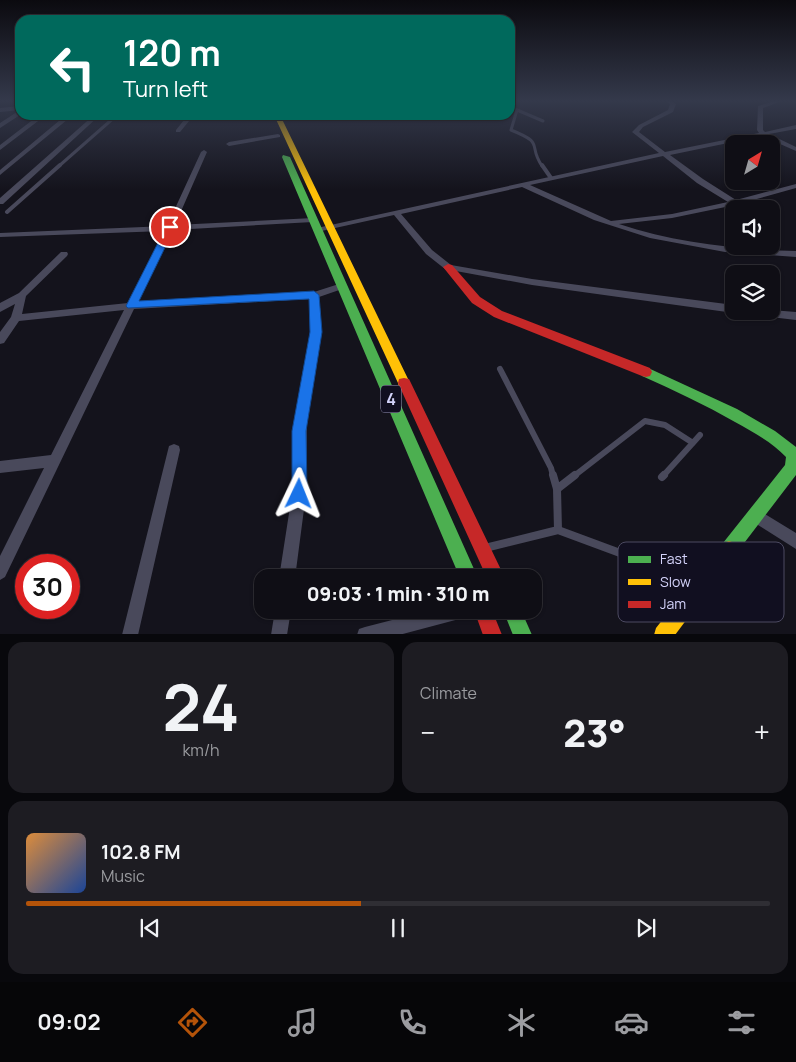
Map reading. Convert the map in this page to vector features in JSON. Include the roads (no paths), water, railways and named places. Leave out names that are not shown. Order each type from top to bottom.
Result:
[{"type":"main road","name":"4","points":[[275,131],[342,286],[471,552],[470,569]]},
{"type":"main road","points":[[284,131],[330,227],[471,552],[487,569]]},
{"type":"main road","points":[[448,267],[476,300],[498,314],[665,379],[700,395],[742,418],[789,448],[794,455],[794,470],[735,542]]},
{"type":"main road","points":[[487,619],[493,634]]},
{"type":"main road","points":[[516,619],[523,634]]},
{"type":"main road","points":[[663,634],[672,622]]},
{"type":"street","points":[[0,147],[22,131]]},
{"type":"street","points":[[0,173],[50,131]]},
{"type":"street","points":[[0,202],[80,131]]},
{"type":"street","points":[[636,131],[635,132],[700,181],[730,200]]},
{"type":"street","points":[[761,131],[765,135],[782,131]]},
{"type":"street","points":[[229,144],[278,136]]},
{"type":"street","points":[[0,235],[85,233],[170,227],[315,225],[330,227],[664,153],[725,142]]},
{"type":"street","points":[[780,142],[796,149]]},
{"type":"street","points":[[21,146],[30,146]]},
{"type":"street","points":[[0,147],[11,147]]},
{"type":"street","points":[[0,572],[132,306],[204,152]]},
{"type":"street","points":[[524,185],[608,223],[660,237],[720,248],[796,254]]},
{"type":"street","points":[[746,200],[796,186]]},
{"type":"street","points":[[608,223],[672,216],[725,205]]},
{"type":"street","points":[[396,213],[429,252],[448,267],[532,282],[725,308]]},
{"type":"street","points":[[0,308],[22,295],[64,254]]},
{"type":"street","points":[[16,318],[132,306],[314,295],[342,286]]},
{"type":"street","points":[[0,340],[16,318],[22,295]]},
{"type":"street","points":[[288,569],[300,486],[300,423],[316,332],[314,295]]},
{"type":"street","points":[[780,314],[796,316]]},
{"type":"street","points":[[130,634],[174,450]]},
{"type":"street","points":[[0,467],[54,461]]},
{"type":"street","points":[[756,515],[796,542]]},
{"type":"street","points":[[279,634],[282,619]]},
{"type":"street","points":[[364,634],[426,619]]},
{"type":"lane","points":[[7,212],[99,131]]},
{"type":"lane","points":[[513,131],[529,137],[534,142],[540,163],[551,178]]},
{"type":"lane","points":[[500,369],[551,468],[557,488],[558,530]]},
{"type":"lane","points":[[557,488],[645,421],[665,425],[692,443]]},
{"type":"lane","points":[[662,477],[700,435]]},
{"type":"lane","points":[[471,552],[558,530],[618,552]]}]
